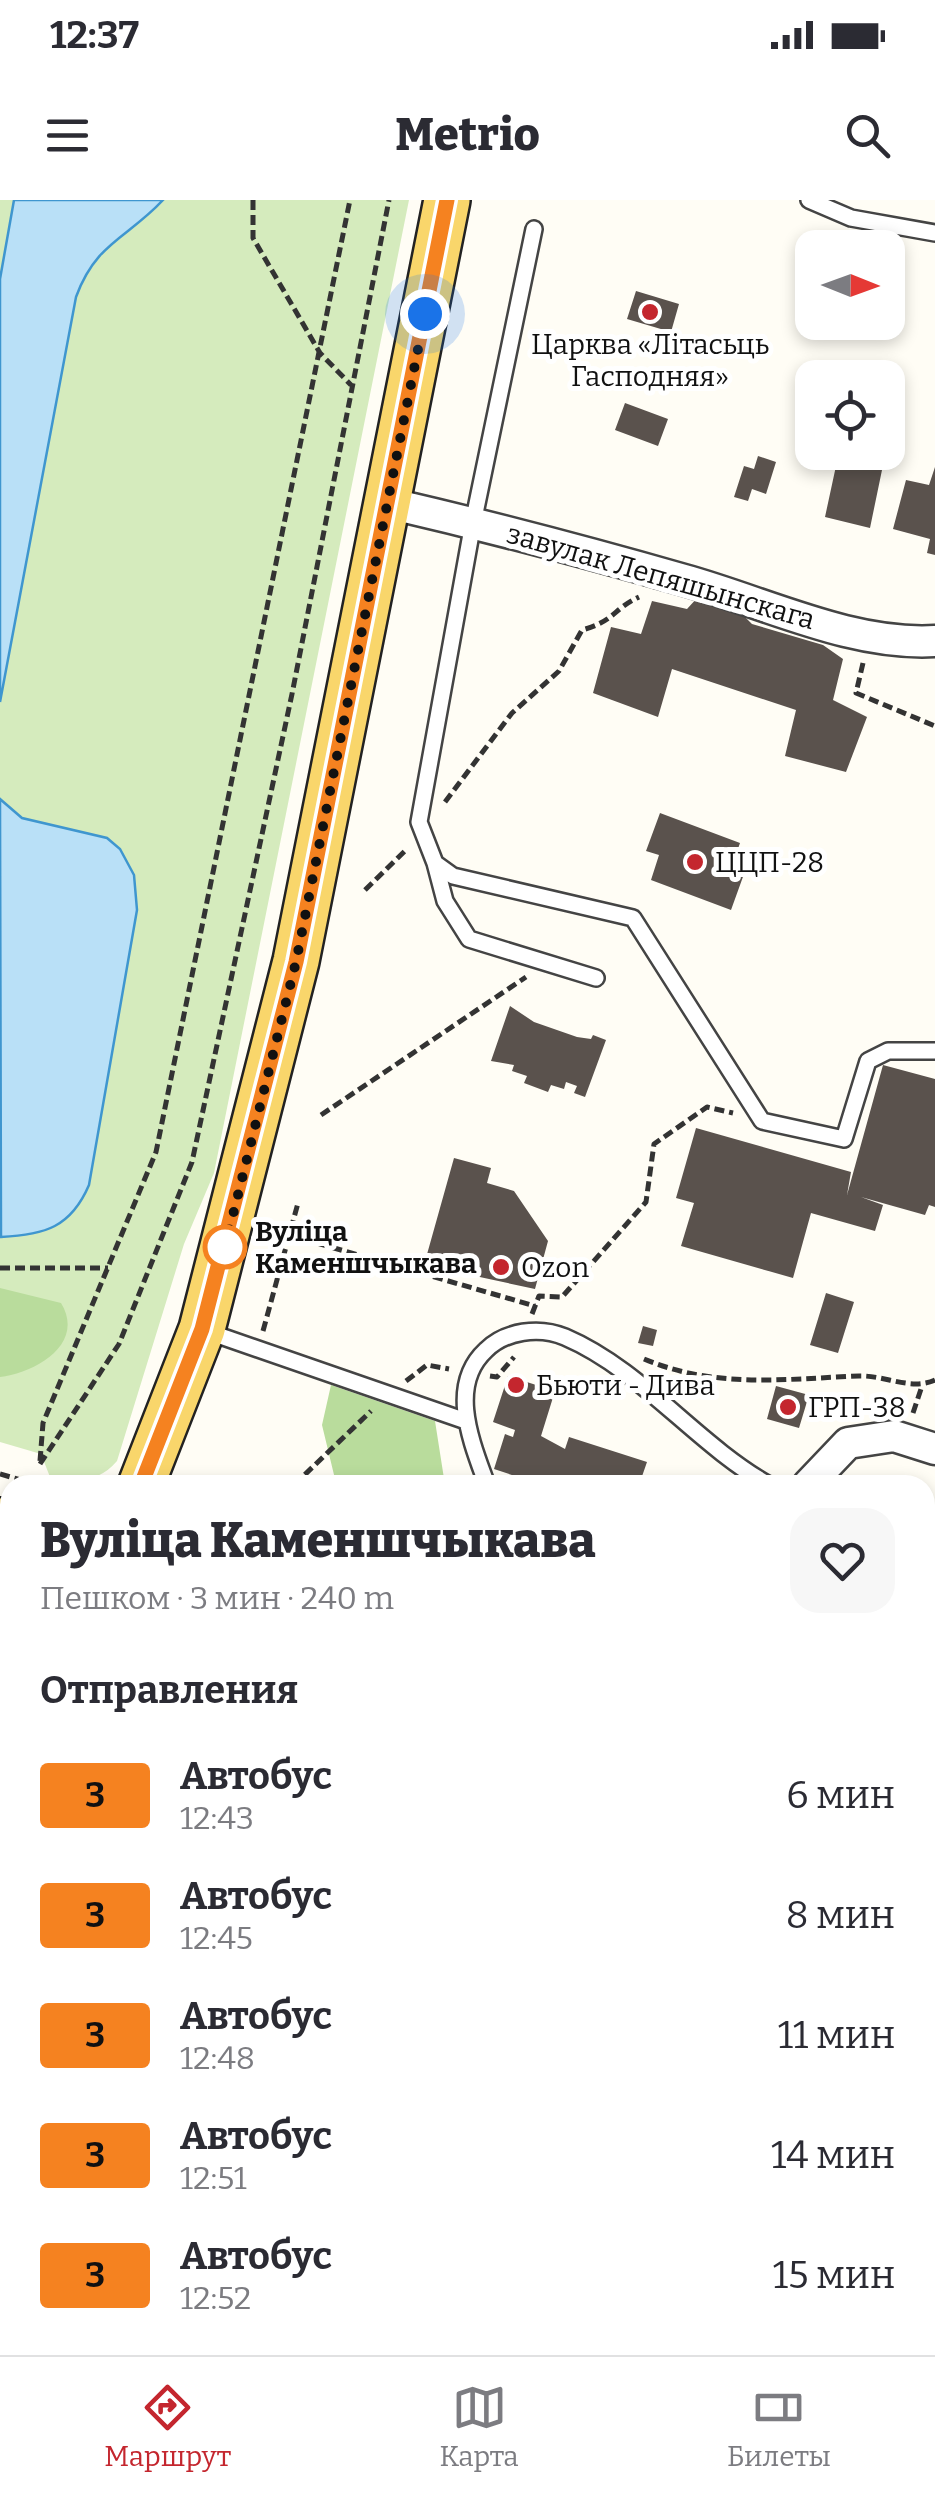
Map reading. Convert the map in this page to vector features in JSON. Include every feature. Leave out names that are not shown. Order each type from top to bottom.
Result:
[{"type":"main road","points":[[145,1475],[202,1329],[296,962],[447,200]]},
{"type":"street","name":"завулак Лепяшынскага","points":[[388,503],[685,580],[903,643],[935,641]]},
{"type":"street","points":[[813,1475],[848,1443],[894,1436],[935,1450]]},
{"type":"lane","points":[[809,200],[850,218],[935,233]]},
{"type":"lane","points":[[534,230],[473,523],[419,822],[445,901],[468,939],[596,978]]},
{"type":"lane","points":[[435,863],[453,876],[632,918],[762,1120],[844,1139],[868,1061],[888,1051],[935,1052]]},
{"type":"lane","points":[[202,1329],[463,1420]]},
{"type":"lane","points":[[484,1475],[463,1420],[474,1361],[496,1340],[521,1331],[561,1334],[600,1356],[752,1475]]},
{"type":"path","points":[[253,200],[253,238],[320,352],[351,385]]},
{"type":"path","points":[[350,200],[156,1152],[44,1423],[40,1464],[119,1344],[192,1162],[292,694],[388,200]]},
{"type":"path","points":[[365,890],[423,834],[512,714],[558,670],[582,630],[609,622],[627,602],[649,592],[666,600],[685,580]]},
{"type":"path","points":[[869,634],[856,693],[935,726]]},
{"type":"path","points":[[321,1115],[547,963]]},
{"type":"path","points":[[539,1296],[562,1297],[646,1202],[654,1144],[707,1107],[762,1120]]},
{"type":"path","points":[[262,1334],[298,1203]]},
{"type":"path","points":[[289,1235],[535,1306]]},
{"type":"path","points":[[0,1268],[108,1268]]},
{"type":"path","points":[[600,1356],[644,1359],[688,1374],[761,1383],[862,1376],[922,1386],[935,1380]]},
{"type":"green space","points":[[0,200],[409,200],[214,1173],[184,1244],[117,1461],[98,1475],[49,1475],[41,1454],[0,1442]]},
{"type":"green space","points":[[0,1288],[61,1303],[67,1331],[62,1343],[41,1363],[0,1377]]},
{"type":"green space","points":[[331,1385],[435,1421],[443,1475],[334,1475],[322,1425]]},
{"type":"water","points":[[14,200],[163,200],[103,252],[76,297],[0,702],[0,279]]},
{"type":"water","points":[[0,799],[22,818],[107,838],[120,849],[134,875],[137,910],[89,1185],[74,1211],[55,1226],[31,1234],[1,1237]]},
{"type":"building","points":[[636,291],[679,304],[671,332],[627,319]]},
{"type":"building","points":[[625,403],[668,419],[658,446],[615,430]]},
{"type":"building","points":[[758,456],[776,462],[766,494],[752,489],[748,501],[734,497],[744,466],[754,469]]},
{"type":"building","points":[[935,467],[935,555],[927,553],[930,539],[893,529],[906,480],[929,485]]},
{"type":"building","points":[[835,470],[882,470],[870,528],[825,517]]},
{"type":"building","points":[[698,597],[737,609],[752,624],[823,645],[843,659],[833,700],[867,717],[846,772],[785,756],[796,710],[672,669],[658,717],[593,693],[611,627],[641,634],[652,601],[687,609]]},
{"type":"building","name":"ЦЦП-28","points":[[660,813],[740,843],[731,869],[744,874],[731,910],[651,880],[659,855],[646,851]]},
{"type":"building","points":[[510,1006],[534,1022],[577,1037],[591,1039],[593,1035],[606,1040],[585,1097],[574,1093],[577,1086],[566,1082],[564,1089],[551,1085],[548,1092],[524,1083],[527,1076],[512,1071],[514,1065],[491,1061]]},
{"type":"building","points":[[883,1065],[935,1079],[935,1207],[929,1205],[925,1215],[861,1197],[883,1205],[875,1231],[811,1213],[793,1278],[681,1246],[694,1203],[676,1198],[696,1128],[851,1172],[847,1195]]},
{"type":"building","points":[[454,1158],[491,1168],[487,1183],[514,1191],[548,1241],[535,1289],[424,1265]]},
{"type":"building","points":[[826,1293],[854,1302],[838,1353],[810,1345]]},
{"type":"building","points":[[643,1326],[657,1330],[653,1346],[638,1343]]},
{"type":"building","points":[[508,1376],[555,1391],[541,1436],[565,1449],[569,1437],[647,1462],[642,1475],[512,1475],[494,1469],[505,1434],[513,1437],[515,1430],[493,1422]]},
{"type":"building","name":"ГРП-38","points":[[776,1386],[809,1395],[799,1428],[767,1419]]},
{"type":"bus line","name":"3","points":[[145,1475],[202,1329],[296,962],[447,200]]},
{"type":"place","name":"Царква «Літасьць Гасподняя»","points":[[650,312]]},
{"type":"place","name":"ЦЦП-28","points":[[695,862]]},
{"type":"place","name":"Вуліца Каменшчыкава","points":[[225,1247]]},
{"type":"place","name":"Ozon","points":[[501,1267]]},
{"type":"place","name":"Бьюти - Дива","points":[[516,1385]]},
{"type":"place","name":"ГРП-38","points":[[788,1407]]},
{"type":"route","points":[[225,1247],[296,962],[425,314]]}]
